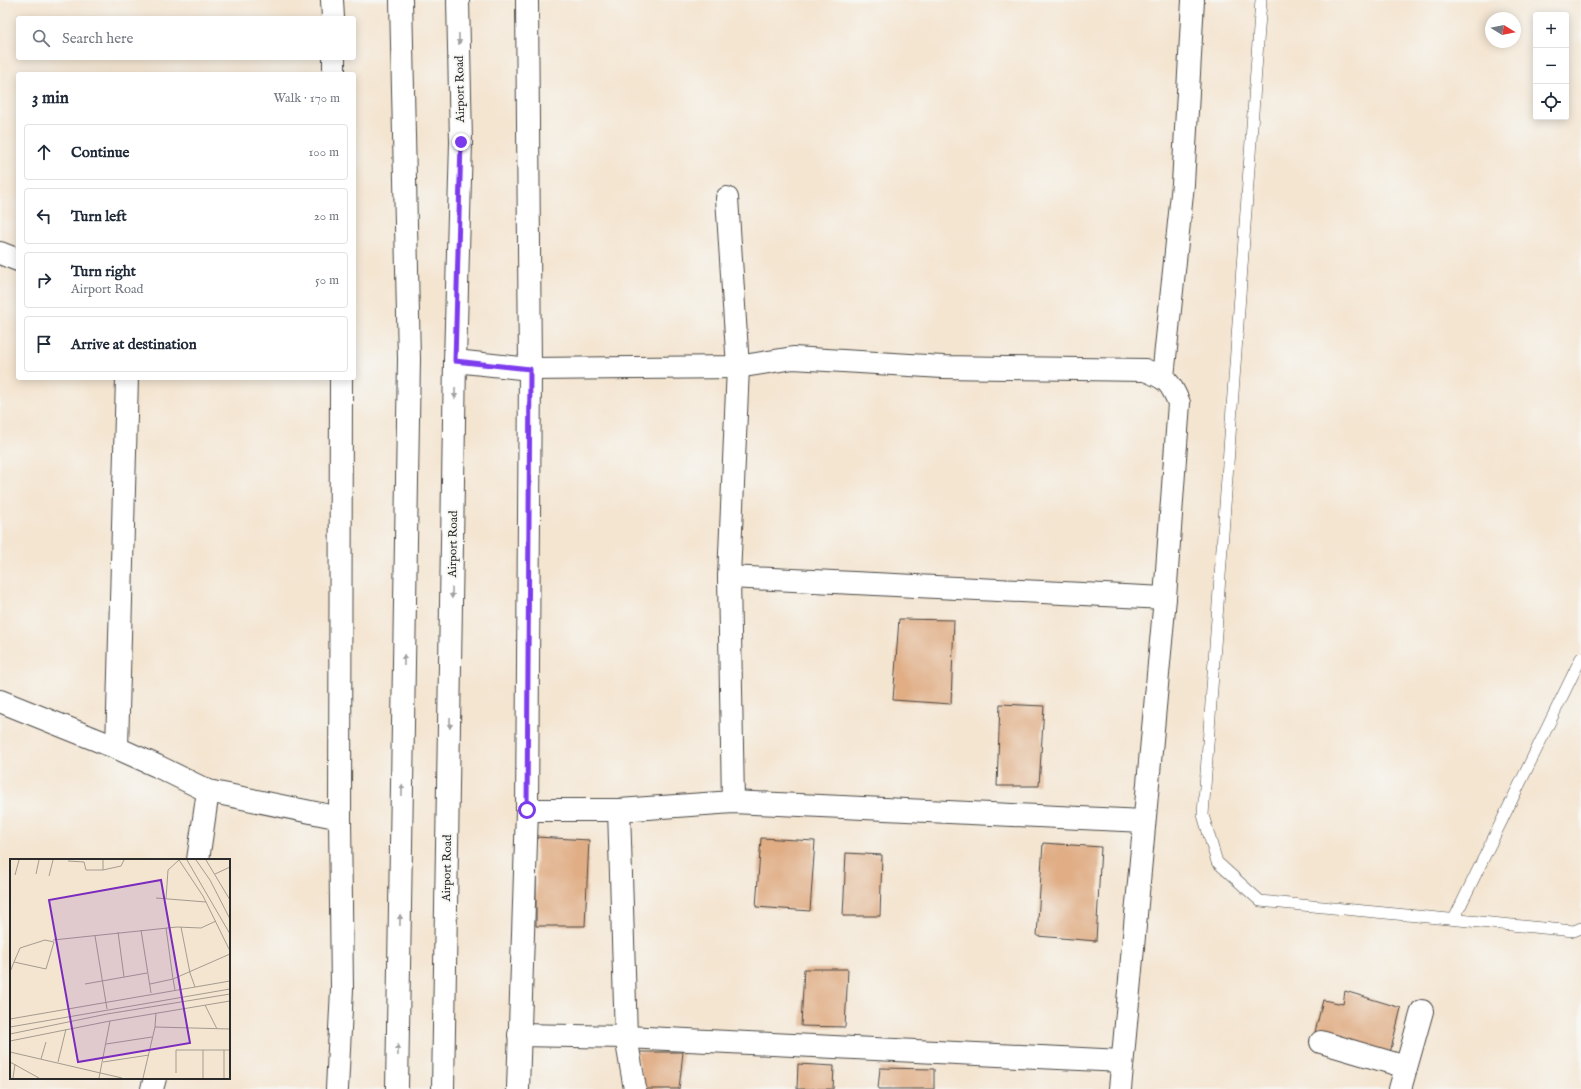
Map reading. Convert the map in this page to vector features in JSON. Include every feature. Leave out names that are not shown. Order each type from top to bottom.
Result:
[{"type":"street","points":[[332,0],[333,16]]},
{"type":"street","points":[[397,1089],[409,359],[401,0]]},
{"type":"street","name":"Airport Road","points":[[443,1089],[455,361],[461,142],[458,0]]},
{"type":"street","points":[[518,1089],[527,810],[530,369],[527,0]]},
{"type":"street","points":[[1163,377],[1183,184],[1193,0]]},
{"type":"street","points":[[334,60],[334,72]]},
{"type":"street","points":[[727,198],[738,367],[729,576],[733,802]]},
{"type":"street","points":[[0,253],[16,259]]},
{"type":"street","points":[[455,361],[530,369],[738,367],[793,358],[943,367],[1145,370],[1163,377],[1172,387],[1179,402],[1165,598],[1120,1089]]},
{"type":"street","points":[[117,748],[127,380]]},
{"type":"street","points":[[337,1089],[342,989],[340,818],[341,380]]},
{"type":"street","points":[[729,576],[1165,598]]},
{"type":"street","points":[[0,701],[117,748],[208,791],[340,818]]},
{"type":"street","points":[[198,859],[208,791]]},
{"type":"street","points":[[527,810],[619,810],[733,802],[1144,821]]},
{"type":"street","points":[[619,810],[626,1037],[636,1089]]},
{"type":"street","points":[[1400,1089],[1422,1011]]},
{"type":"street","points":[[520,1035],[626,1037],[1122,1061]]},
{"type":"street","points":[[1321,1042],[1406,1067]]},
{"type":"street","points":[[152,1089],[155,1079]]},
{"type":"lane","points":[[1261,0],[1203,815],[1217,862],[1260,900],[1574,931],[1581,928]]},
{"type":"lane","points":[[1454,919],[1581,658]]},
{"type":"building","points":[[899,619],[954,620],[951,704],[893,700]]},
{"type":"building","points":[[1000,704],[1044,706],[1039,786],[997,786]]},
{"type":"building","points":[[536,837],[589,840],[585,926],[536,926]]},
{"type":"building","points":[[761,838],[815,841],[810,911],[756,907]]},
{"type":"building","points":[[1043,843],[1101,847],[1096,941],[1037,936]]},
{"type":"building","points":[[846,853],[882,855],[880,916],[843,916]]},
{"type":"building","points":[[804,969],[848,969],[845,1027],[801,1026]]},
{"type":"building","points":[[1345,991],[1401,1008],[1390,1053],[1315,1032],[1323,1000],[1343,1004]]},
{"type":"building","points":[[637,1052],[683,1052],[679,1089],[644,1089]]},
{"type":"building","points":[[798,1064],[834,1066],[833,1089],[797,1089]]},
{"type":"building","points":[[880,1068],[934,1069],[934,1089],[878,1089]]},
{"type":"route","points":[[461,142],[455,361],[530,369],[527,810]]}]
